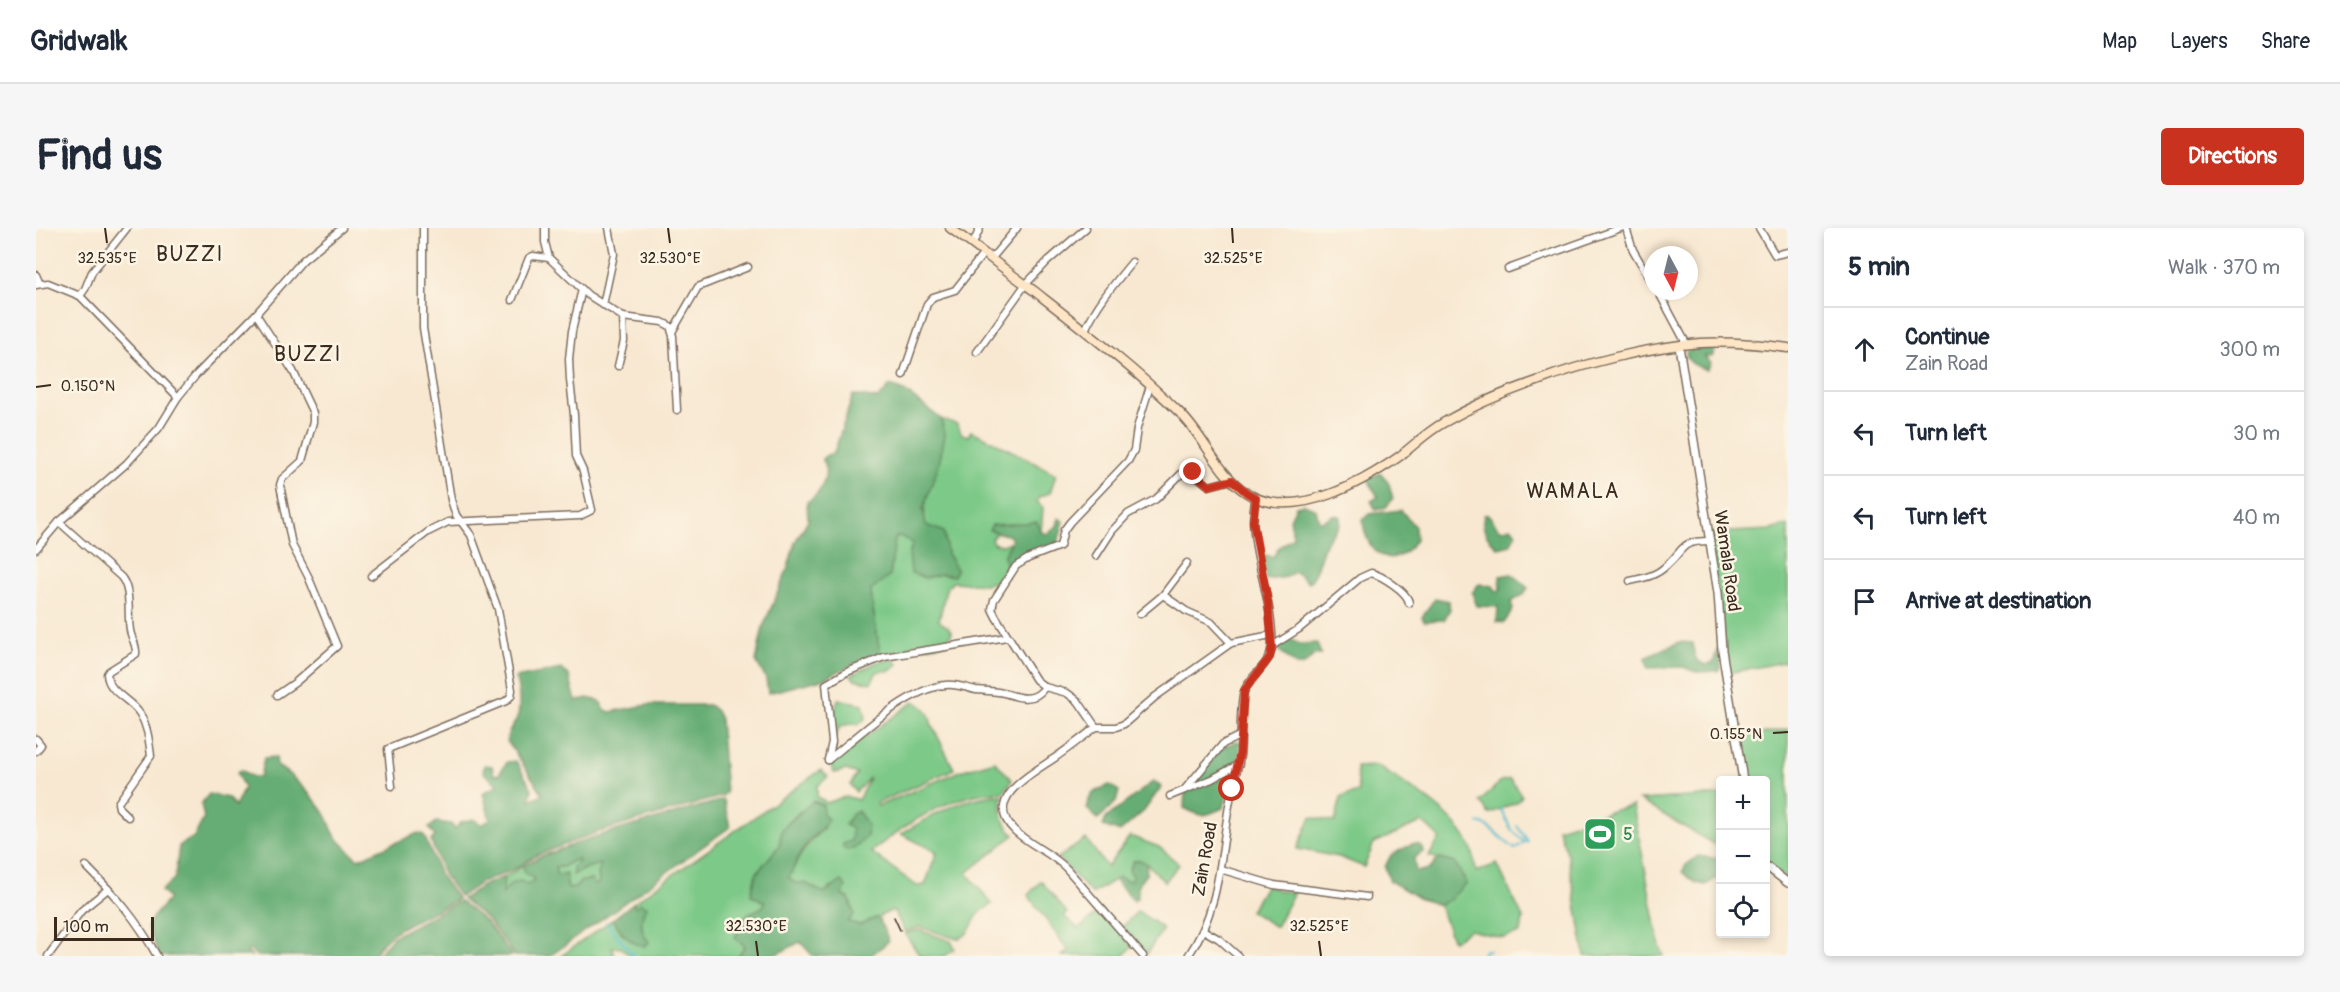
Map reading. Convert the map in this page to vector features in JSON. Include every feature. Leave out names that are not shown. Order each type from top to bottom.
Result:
[{"type":"main road","points":[[950,228],[1085,330],[1192,426],[1232,480],[1247,493],[1269,502],[1295,503],[1336,492],[1390,463],[1441,424],[1534,381],[1597,362],[1683,345],[1721,342],[1788,348]]},
{"type":"street","points":[[80,296],[92,272],[127,228]]},
{"type":"street","points":[[36,549],[59,522],[126,464],[159,428],[178,397],[196,374],[256,314],[303,260],[341,228]]},
{"type":"street","points":[[392,786],[388,749],[506,701],[511,696],[512,690],[498,609],[471,535],[456,515],[451,500],[423,328],[423,228]]},
{"type":"street","points":[[545,228],[544,243],[549,258],[582,289],[623,317],[662,322],[670,326],[677,410]]},
{"type":"street","points":[[603,305],[614,254],[609,228]]},
{"type":"street","points":[[973,244],[980,228]]},
{"type":"street","points":[[903,375],[927,304],[933,297],[955,290],[1017,228]]},
{"type":"street","points":[[977,352],[1025,285],[1048,261],[1086,228]]},
{"type":"street","points":[[1508,269],[1621,228]]},
{"type":"street","points":[[1626,228],[1633,250],[1644,269]]},
{"type":"street","points":[[1759,228],[1775,255],[1788,252]]},
{"type":"street","points":[[512,300],[529,258],[533,256],[549,258]]},
{"type":"street","points":[[1085,330],[1106,293],[1132,262]]},
{"type":"street","points":[[672,332],[698,287],[748,267]]},
{"type":"street","points":[[36,275],[38,285],[48,283],[80,296],[178,397]]},
{"type":"street","points":[[371,576],[437,526],[459,520],[580,516],[592,510],[584,471],[576,456],[569,359],[572,331],[582,289]]},
{"type":"street","points":[[1662,300],[1683,345]]},
{"type":"street","points":[[256,314],[293,371],[313,413],[313,422],[302,461],[282,479],[280,485],[292,545],[308,576],[337,646],[277,695]]},
{"type":"street","points":[[618,366],[624,341],[623,317]]},
{"type":"street","name":"Wamala Road","points":[[1683,345],[1718,593],[1722,650],[1742,776]]},
{"type":"street","points":[[1096,727],[1073,697],[1062,690],[1045,687],[1035,680],[992,609],[994,600],[1016,567],[1029,558],[1060,546],[1064,530],[1070,522],[1128,461],[1134,450],[1137,428],[1150,386]]},
{"type":"street","points":[[1096,556],[1112,531],[1128,514],[1156,499],[1184,471],[1193,472],[1209,486],[1232,480]]},
{"type":"street","points":[[1256,498],[1253,522],[1268,602],[1272,646],[1299,629],[1360,578],[1371,573],[1380,576],[1404,592],[1409,598],[1409,603]]},
{"type":"street","points":[[59,522],[121,577],[127,589],[130,634],[136,654],[106,674],[110,686],[139,711],[147,727],[151,756],[118,803],[119,808],[128,817]]},
{"type":"street","points":[[1630,581],[1656,574],[1689,542],[1710,541]]},
{"type":"street","points":[[1140,614],[1163,595],[1187,563]]},
{"type":"street","points":[[1163,595],[1186,611],[1211,622],[1231,643]]},
{"type":"street","points":[[1143,956],[1055,857],[1016,832],[1005,814],[1005,804],[1009,794],[1022,779],[1096,727],[1107,728],[1124,724],[1155,697],[1231,643],[1271,635]]},
{"type":"street","points":[[1007,637],[976,644],[884,657],[863,664],[826,684],[832,742],[828,760],[880,719],[917,693],[929,688],[955,684],[972,689],[1005,693],[1024,700],[1045,687]]},
{"type":"street","name":"Zain Road","points":[[1188,956],[1203,930],[1215,897],[1230,798],[1239,764],[1244,691],[1270,657],[1272,646]]},
{"type":"street","points":[[1185,789],[1223,744],[1241,735]]},
{"type":"street","points":[[36,739],[41,745],[36,751]]},
{"type":"street","points":[[1170,796],[1212,779],[1239,764]]},
{"type":"street","points":[[86,866],[141,927],[157,956]]},
{"type":"street","points":[[1220,868],[1274,885],[1367,897]]},
{"type":"street","points":[[1770,869],[1788,883]]},
{"type":"street","points":[[48,956],[81,910],[108,889]]},
{"type":"street","points":[[1203,930],[1220,939],[1238,956]]},
{"type":"green space","points":[[1698,348],[1715,350],[1712,357],[1704,356],[1711,363],[1707,370],[1693,364],[1688,359],[1686,352]]},
{"type":"green space","points":[[890,386],[906,392],[941,419],[945,435],[939,464],[923,509],[926,525],[944,532],[947,554],[957,569],[954,576],[941,574],[925,578],[911,573],[909,553],[913,543],[900,536],[895,538],[890,576],[871,590],[880,655],[865,659],[823,679],[768,693],[766,679],[756,661],[763,627],[788,568],[795,542],[808,520],[807,502],[817,494],[823,483],[825,465],[822,459],[834,453],[853,395],[878,399]]},
{"type":"green space","points":[[941,419],[957,424],[962,434],[968,436],[971,431],[1056,474],[1050,493],[1039,497],[1037,501],[1043,508],[1041,532],[1036,523],[990,530],[998,532],[991,539],[993,543],[1002,545],[1012,541],[1004,555],[1005,565],[1022,557],[1003,571],[997,581],[986,584],[952,582],[946,589],[939,621],[952,632],[947,643],[880,655],[871,590],[890,575],[895,538],[900,536],[913,543],[925,578],[941,574],[954,576],[957,569],[947,554],[944,532],[925,525],[927,498],[942,448]]},
{"type":"green space","points":[[1381,473],[1389,484],[1393,499],[1385,508],[1376,510],[1371,501],[1378,497],[1367,478]]},
{"type":"green space","points":[[1304,504],[1316,509],[1319,521],[1333,515],[1340,516],[1340,525],[1326,541],[1313,578],[1308,583],[1294,572],[1287,577],[1266,580],[1262,558],[1265,555],[1273,557],[1279,547],[1293,537],[1290,519],[1296,506]]},
{"type":"green space","points":[[1401,510],[1415,527],[1416,539],[1399,556],[1390,558],[1382,556],[1369,542],[1363,520],[1369,514]]},
{"type":"green space","points":[[1488,514],[1498,528],[1504,530],[1511,527],[1516,533],[1510,545],[1499,548],[1488,537],[1483,520],[1484,515]]},
{"type":"green space","points":[[1059,518],[1064,522],[1058,542],[1049,548],[1032,551],[1005,565],[1004,555],[1012,541],[1010,536],[989,530],[992,525],[1037,522],[1041,532],[1048,534],[1057,526]]},
{"type":"green space","points":[[1788,525],[1788,661],[1728,673],[1709,533],[1770,530]]},
{"type":"green space","points":[[1512,574],[1528,588],[1523,595],[1511,602],[1513,610],[1504,623],[1497,622],[1498,607],[1477,606],[1472,593],[1479,584],[1493,586],[1497,592],[1501,588],[1500,576]]},
{"type":"green space","points":[[1435,598],[1448,601],[1450,609],[1444,620],[1424,621],[1422,617]]},
{"type":"green space","points":[[1291,640],[1299,644],[1317,643],[1321,655],[1314,655],[1304,665],[1297,666],[1275,647],[1281,641]]},
{"type":"green space","points":[[1679,642],[1693,643],[1695,657],[1706,665],[1713,663],[1717,650],[1721,667],[1719,671],[1696,672],[1683,667],[1648,668],[1646,657]]},
{"type":"green space","points":[[894,659],[898,664],[889,671],[877,672],[871,683],[854,679],[851,675],[877,662]]},
{"type":"green space","points":[[561,669],[569,676],[576,701],[587,698],[600,701],[604,709],[610,712],[647,705],[709,705],[720,719],[726,793],[595,833],[537,855],[513,870],[480,883],[460,897],[443,874],[431,841],[435,836],[429,828],[436,822],[451,824],[455,829],[461,822],[474,819],[482,825],[490,819],[483,793],[498,785],[483,772],[484,765],[492,766],[494,775],[499,774],[507,762],[516,761],[532,789],[530,800],[543,794],[507,741],[519,709],[515,678]]},
{"type":"green space","points":[[838,699],[863,704],[866,718],[858,725],[852,723],[840,727],[834,738],[833,716]]},
{"type":"green space","points":[[915,701],[928,713],[954,769],[877,803],[878,806],[960,771],[995,761],[1012,780],[1004,792],[968,797],[933,810],[900,830],[871,852],[917,886],[925,885],[937,852],[901,834],[937,813],[962,802],[1003,795],[1001,807],[1003,816],[1014,835],[967,873],[992,904],[980,913],[966,935],[957,939],[920,927],[905,932],[893,910],[860,925],[847,922],[854,914],[852,906],[831,887],[824,893],[805,883],[795,883],[788,878],[803,851],[824,828],[800,811],[782,829],[779,846],[756,874],[751,894],[765,901],[763,907],[747,915],[735,937],[745,946],[738,956],[630,956],[621,948],[612,947],[614,956],[561,956],[613,919],[623,935],[642,934],[641,915],[633,903],[821,770],[828,777],[817,786],[817,797],[827,803],[846,797],[858,800],[870,777],[856,792],[850,785],[857,774],[846,770],[834,773],[830,762]]},
{"type":"green space","points":[[1788,729],[1788,880],[1770,867],[1770,776],[1744,776],[1739,738]]},
{"type":"green space","points":[[1236,741],[1241,742],[1236,771],[1223,808],[1204,815],[1184,808],[1185,791],[1196,787],[1198,773],[1220,749]]},
{"type":"green space","points":[[276,757],[277,766],[312,796],[327,817],[337,838],[358,859],[418,833],[424,835],[440,875],[458,899],[400,928],[381,945],[373,956],[257,956],[250,950],[247,952],[252,956],[159,956],[148,927],[152,918],[169,899],[161,891],[175,878],[179,846],[194,837],[204,818],[201,804],[209,794],[228,798],[235,807],[244,788],[237,773],[241,770],[253,777],[260,777],[264,758]]},
{"type":"green space","points":[[1377,766],[1429,800],[1453,821],[1470,845],[1476,872],[1497,864],[1523,918],[1521,933],[1504,938],[1469,930],[1453,941],[1439,905],[1449,900],[1455,863],[1429,856],[1440,838],[1422,822],[1374,843],[1364,867],[1339,857],[1297,849],[1311,817],[1335,822],[1341,797],[1358,792],[1356,767]]},
{"type":"green space","points":[[1510,779],[1522,796],[1517,802],[1489,814],[1480,802],[1501,781]]},
{"type":"green space","points":[[1154,781],[1161,787],[1144,811],[1120,832],[1103,826],[1106,818]]},
{"type":"green space","points":[[1110,785],[1119,791],[1116,802],[1098,819],[1087,809],[1089,799],[1097,791]]},
{"type":"green space","points":[[1716,795],[1716,846],[1639,800]]},
{"type":"green space","points":[[722,800],[730,827],[550,956],[515,956],[486,918],[462,899],[482,886],[504,877],[502,894],[511,884],[520,881],[528,885],[534,881],[525,873],[523,866],[539,857],[594,837]],"holes":[[[578,858],[579,862],[573,867],[573,875],[601,864],[598,874],[599,883],[594,885],[592,880],[581,881],[575,888],[568,889],[565,874],[557,876],[555,867],[562,867]]]},
{"type":"green space","points":[[813,801],[823,805],[823,814],[828,819],[805,846],[789,878],[795,883],[805,883],[824,893],[842,881],[846,886],[842,895],[849,898],[854,914],[848,922],[860,925],[878,917],[889,941],[870,956],[813,956],[800,942],[777,954],[738,956],[745,946],[735,937],[747,915],[763,907],[765,902],[751,895],[756,874],[779,846],[782,829]]},
{"type":"green space","points":[[1633,806],[1660,947],[1664,956],[1585,956],[1568,857],[1558,828]]},
{"type":"green space","points":[[858,811],[868,826],[867,836],[856,847],[847,850],[843,848],[843,844],[851,841],[852,829],[845,825],[851,815]]},
{"type":"green space","points":[[1130,836],[1159,847],[1179,864],[1165,882],[1146,863],[1134,861],[1129,870],[1133,876],[1131,880],[1127,881],[1119,877],[1092,894],[1058,858],[1086,839],[1107,867]]},
{"type":"green space","points":[[1412,844],[1421,845],[1423,852],[1414,858],[1416,872],[1430,869],[1438,859],[1455,863],[1467,883],[1449,900],[1439,905],[1420,899],[1390,881],[1385,867],[1391,855]]},
{"type":"green space","points":[[1698,856],[1716,858],[1716,879],[1706,885],[1696,883],[1682,872],[1686,865]]},
{"type":"green space","points":[[578,857],[579,862],[574,874],[602,863],[600,883],[594,885],[583,881],[575,888],[568,889],[566,874],[557,876],[555,867],[562,867]]},
{"type":"green space","points":[[1140,860],[1146,863],[1147,873],[1139,883],[1137,898],[1134,901],[1115,880],[1119,877],[1127,881],[1131,880],[1133,876],[1129,870],[1133,861]]},
{"type":"green space","points":[[523,864],[525,873],[532,877],[534,882],[528,885],[520,881],[512,884],[502,895],[504,877]]},
{"type":"green space","points":[[1041,881],[1067,913],[1064,916],[1079,929],[1101,909],[1132,947],[1123,956],[1062,956],[1068,950],[1028,895]]},
{"type":"green space","points":[[1266,885],[1281,891],[1294,892],[1276,927],[1250,911]]},
{"type":"green space","points":[[460,901],[486,922],[512,956],[376,956],[394,936]]},
{"type":"green space","points":[[633,903],[635,907],[641,903],[647,907],[642,920],[644,933],[649,942],[645,946],[630,940],[622,933],[613,919]]},
{"type":"green space","points":[[1138,911],[1163,929],[1146,955],[1122,927]]},
{"type":"green space","points":[[919,930],[951,941],[955,949],[945,956],[920,956],[905,934]]},
{"type":"waterway","points":[[1501,809],[1511,829],[1524,842],[1528,841],[1517,826]]},
{"type":"waterway","points":[[1478,823],[1492,830],[1515,849],[1523,843]]},
{"type":"waterway","points":[[606,922],[634,956]]},
{"type":"waterway","points":[[1482,956],[1484,951],[1489,950]]},
{"type":"tram line","points":[[894,917],[900,930]]},
{"type":"place","name":"5","points":[[1600,834]]},
{"type":"district","name":"BUZZI","points":[[190,254]]},
{"type":"district","name":"BUZZI","points":[[308,354]]},
{"type":"district","name":"WAMALA","points":[[1573,491]]},
{"type":"route","points":[[1193,472],[1209,486],[1232,480],[1256,498],[1253,522],[1268,602],[1272,646],[1270,657],[1264,667],[1244,691],[1239,764],[1232,789]]}]
